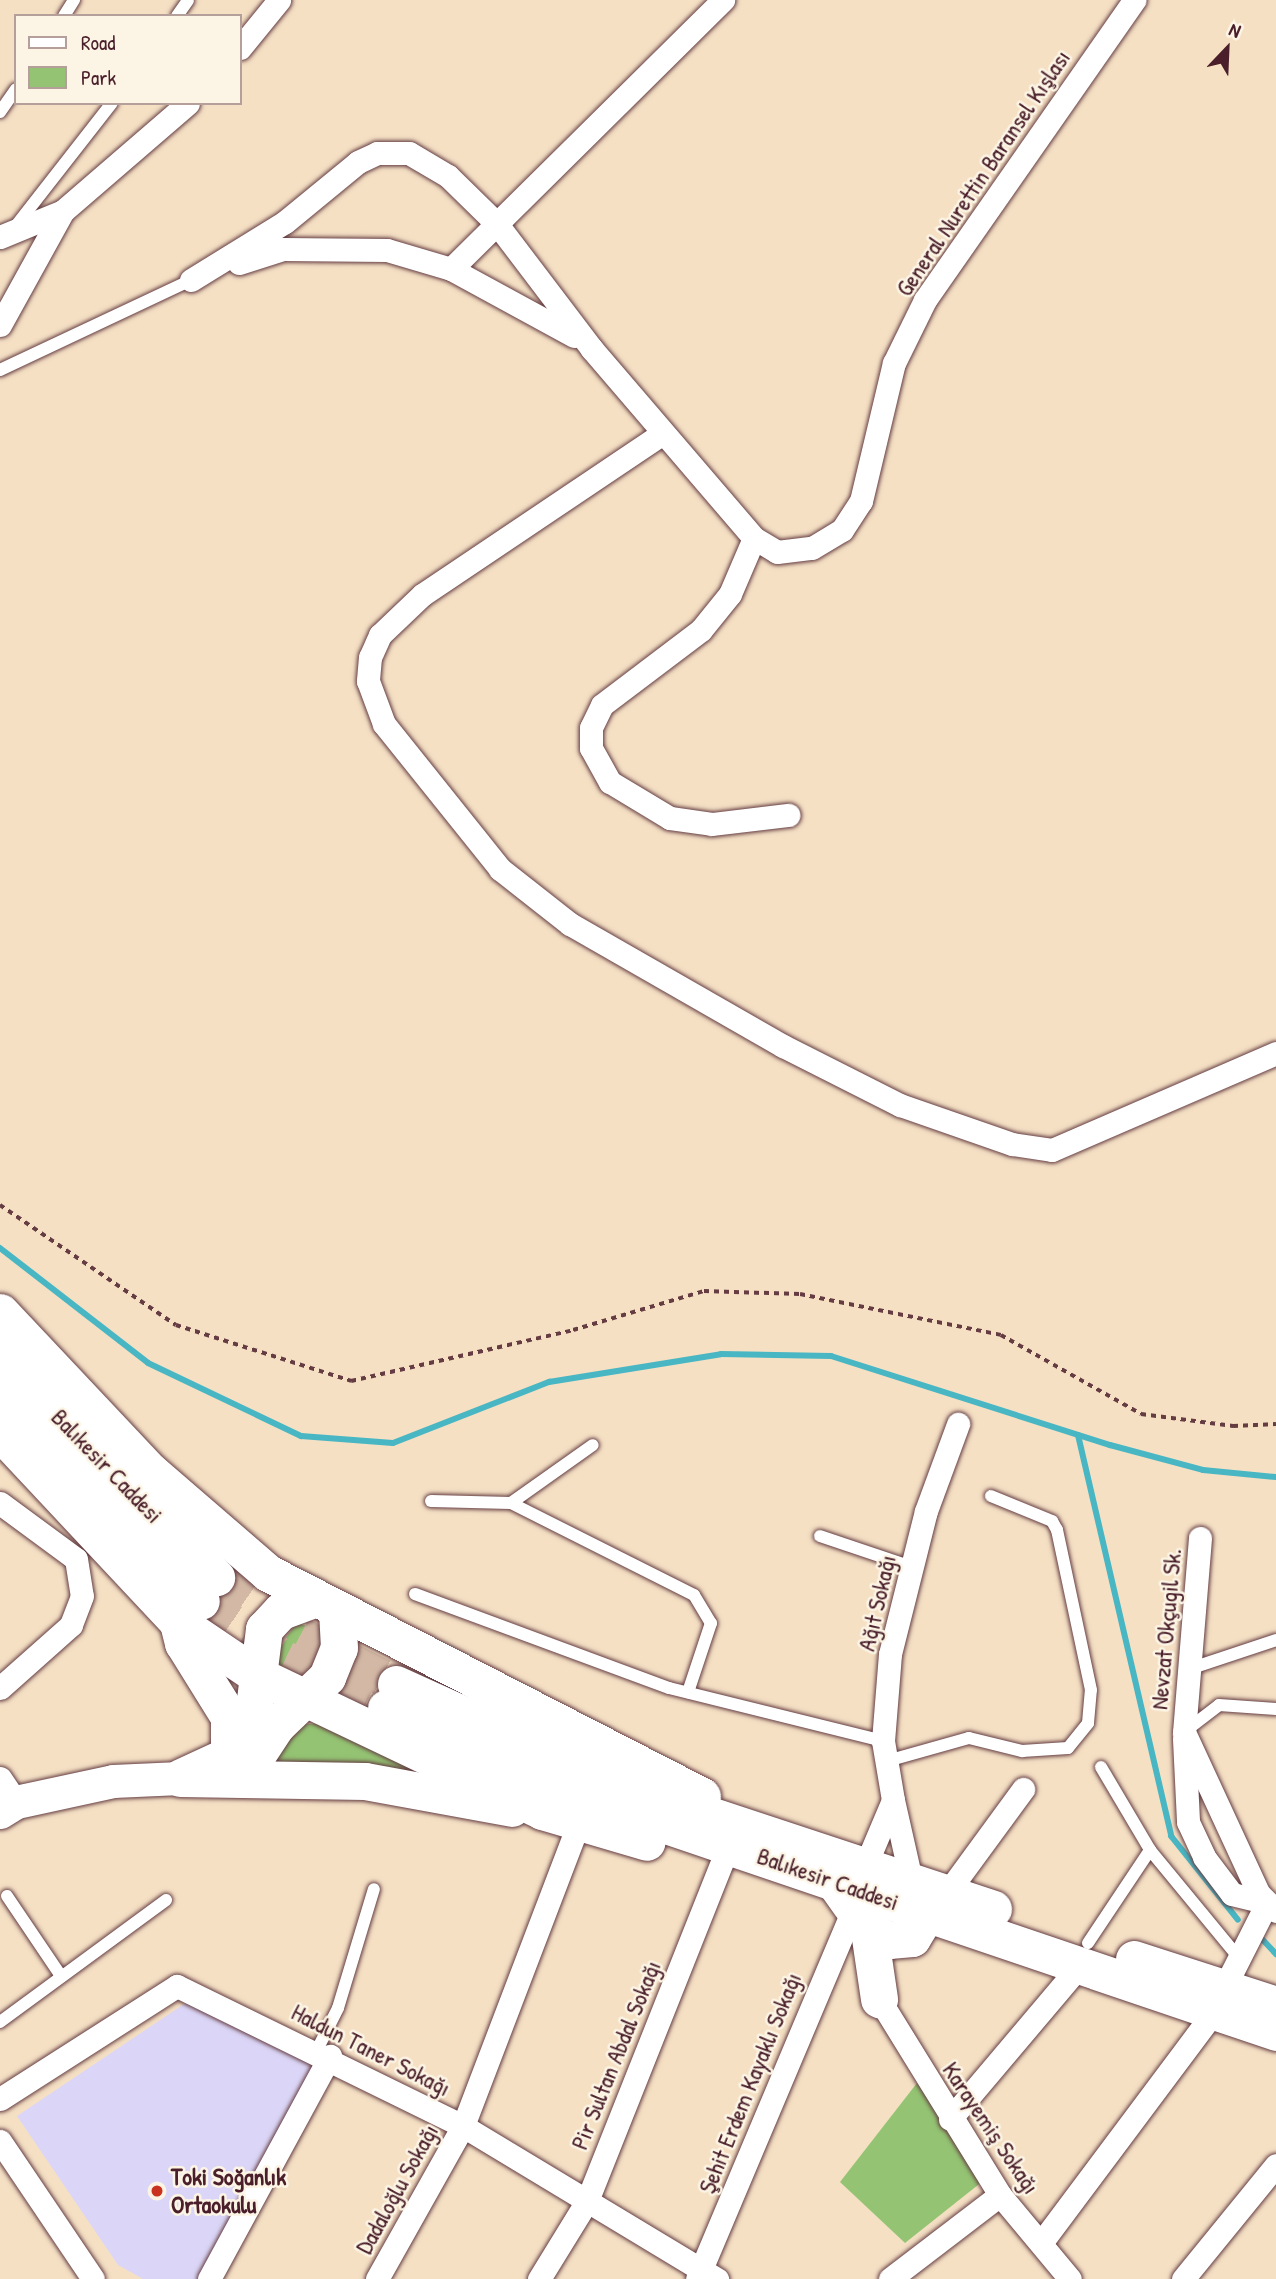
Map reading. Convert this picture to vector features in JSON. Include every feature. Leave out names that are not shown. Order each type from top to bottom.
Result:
[{"type":"main road","points":[[0,1312],[201,1518],[324,1607],[671,1776],[735,1833]]},
{"type":"main road","name":"Balıkesir Caddesi","points":[[0,1351],[118,1481],[199,1600]]},
{"type":"main road","name":"Balıkesir Caddesi","points":[[0,1393],[199,1600]]},
{"type":"main road","points":[[0,1432],[199,1600],[255,1674],[304,1700],[542,1811],[579,1824],[651,1842],[693,1836]]},
{"type":"main road","points":[[199,1600],[183,1643],[229,1717],[229,1768]]},
{"type":"main road","points":[[229,1768],[253,1715],[255,1674],[270,1620],[324,1607]]},
{"type":"main road","points":[[5,1798],[113,1781],[180,1777],[229,1768],[248,1768],[265,1738],[304,1700],[334,1664],[324,1607]]},
{"type":"main road","name":"Balıkesir Caddesi","points":[[911,1880],[866,1864],[735,1833],[391,1696],[528,1774],[693,1836],[735,1833],[853,1907],[928,1915],[1225,1987],[1276,2005]]},
{"type":"main road","points":[[229,1768],[365,1781],[542,1811]]},
{"type":"main road","points":[[879,1999],[928,1915],[927,1898],[911,1880]]},
{"type":"main road","points":[[853,1907],[889,1940],[928,1915]]},
{"type":"main road","points":[[853,1907],[879,1999]]},
{"type":"main road","name":"Balıkesir Caddesi","points":[[1225,1987],[1276,2032]]},
{"type":"street","points":[[242,46],[279,0]]},
{"type":"street","points":[[452,269],[723,0]]},
{"type":"street","points":[[667,53],[730,0]]},
{"type":"street","name":"General Nurettin Baransel Kışlası","points":[[191,280],[285,222],[377,153],[409,153],[429,163],[497,224],[591,348],[754,538],[777,552],[812,548],[842,530],[862,501],[894,363],[925,300],[1134,0]]},
{"type":"street","points":[[6,234],[63,211],[186,105]]},
{"type":"street","points":[[0,325],[63,211]]},
{"type":"street","name":"General Nurettin Baransel Kışlası","points":[[191,280],[283,248],[334,246],[387,250],[452,269],[537,311],[591,348]]},
{"type":"street","points":[[663,433],[422,595],[380,635],[370,657],[368,681],[384,724],[500,869],[570,925],[783,1046],[900,1105],[1012,1144],[1052,1150],[1276,1053]]},
{"type":"street","points":[[754,538],[730,594],[701,630],[602,705],[591,728],[591,748],[611,782],[670,818],[712,824],[788,815]]},
{"type":"street","name":"Ağıt Sokağı","points":[[911,1880],[885,1751],[890,1654],[912,1567],[957,1424]]},
{"type":"street","points":[[0,1503],[76,1559],[82,1596],[71,1625],[0,1688]]},
{"type":"street","name":"Nevzat Okçugil Sk.","points":[[1200,1538],[1184,1732],[1272,1907]]},
{"type":"street","points":[[1041,2244],[1225,1987],[1272,1907],[1232,1894],[1203,1857],[1188,1822],[1184,1732]]},
{"type":"street","points":[[928,1915],[1023,1789]]},
{"type":"street","points":[[866,1864],[893,1800]]},
{"type":"street","name":"Dadaloğlu Sokağı","points":[[377,2279],[463,2126],[579,1824]]},
{"type":"street","name":"Pir Sultan Abdal Sokağı","points":[[539,2279],[587,2201],[735,1833]]},
{"type":"street","name":"Şehit Erdem Kayaklı Sokağı","points":[[705,2276],[853,1907]]},
{"type":"street","points":[[950,2119],[1084,1954]]},
{"type":"street","name":"Haldun Taner Sokağı","points":[[0,2099],[177,1986],[324,2053],[463,2126],[705,2276]]},
{"type":"street","name":"Karayemiş Sokağı","points":[[879,1999],[950,2119],[1000,2195],[1070,2279]]},
{"type":"street","points":[[209,2279],[324,2053]]},
{"type":"street","points":[[0,2141],[93,2279]]},
{"type":"street","points":[[1183,2279],[1276,2165]]},
{"type":"street","points":[[890,2279],[1000,2195]]},
{"type":"lane","points":[[0,112],[14,92]]},
{"type":"lane","points":[[6,234],[111,105]]},
{"type":"lane","name":"General Nurettin Baransel Kışlası","points":[[0,370],[191,280]]},
{"type":"lane","points":[[511,1503],[593,1445]]},
{"type":"lane","points":[[415,1594],[688,1692],[885,1751],[969,1738],[1022,1751],[1068,1748],[1088,1723],[1091,1690],[1057,1530],[1052,1521],[991,1496]]},
{"type":"lane","points":[[431,1501],[511,1503],[694,1595],[711,1623],[688,1692]]},
{"type":"lane","points":[[820,1536],[912,1567]]},
{"type":"lane","points":[[1189,1669],[1276,1640]]},
{"type":"lane","points":[[1184,1732],[1219,1705],[1276,1709]]},
{"type":"lane","points":[[1101,1767],[1225,1987]]},
{"type":"lane","points":[[1084,1954],[1150,1850]]},
{"type":"lane","points":[[324,2053],[374,1889]]},
{"type":"lane","points":[[7,1896],[61,1976]]},
{"type":"lane","points":[[0,2022],[166,1900]]},
{"type":"path","points":[[0,1205],[176,1325],[351,1381],[573,1330],[704,1291],[800,1294],[1001,1335],[1141,1414],[1233,1426],[1276,1424]]},
{"type":"shaded area","name":"Toki Soğanlık Ortaokulu","points":[[190,2000],[317,2062],[200,2279],[143,2279],[118,2265],[17,2116]]},
{"type":"green space","points":[[297,1624],[306,1625],[314,1631],[320,1639],[320,1657],[314,1665],[306,1671],[297,1672],[288,1671],[280,1665],[274,1657],[273,1648],[274,1639],[280,1631],[288,1625]]},
{"type":"green space","points":[[323,1723],[449,1784],[267,1769],[295,1725]]},
{"type":"green space","points":[[917,2083],[983,2181],[905,2243],[840,2182]]},
{"type":"waterway","points":[[0,1248],[148,1363],[301,1436],[393,1443],[549,1382],[721,1354],[831,1356],[1110,1445],[1203,1470],[1276,1477]]},
{"type":"waterway","points":[[1078,1435],[1171,1836],[1238,1920]]},
{"type":"waterway","points":[[1262,1939],[1276,1954]]},
{"type":"tunnel","points":[[216,1577],[300,1635],[396,1684]]},
{"type":"tunnel","points":[[201,1601],[285,1659],[386,1708]]},
{"type":"place","name":"Toki Soğanlık Ortaokulu","points":[[157,2191]]}]
